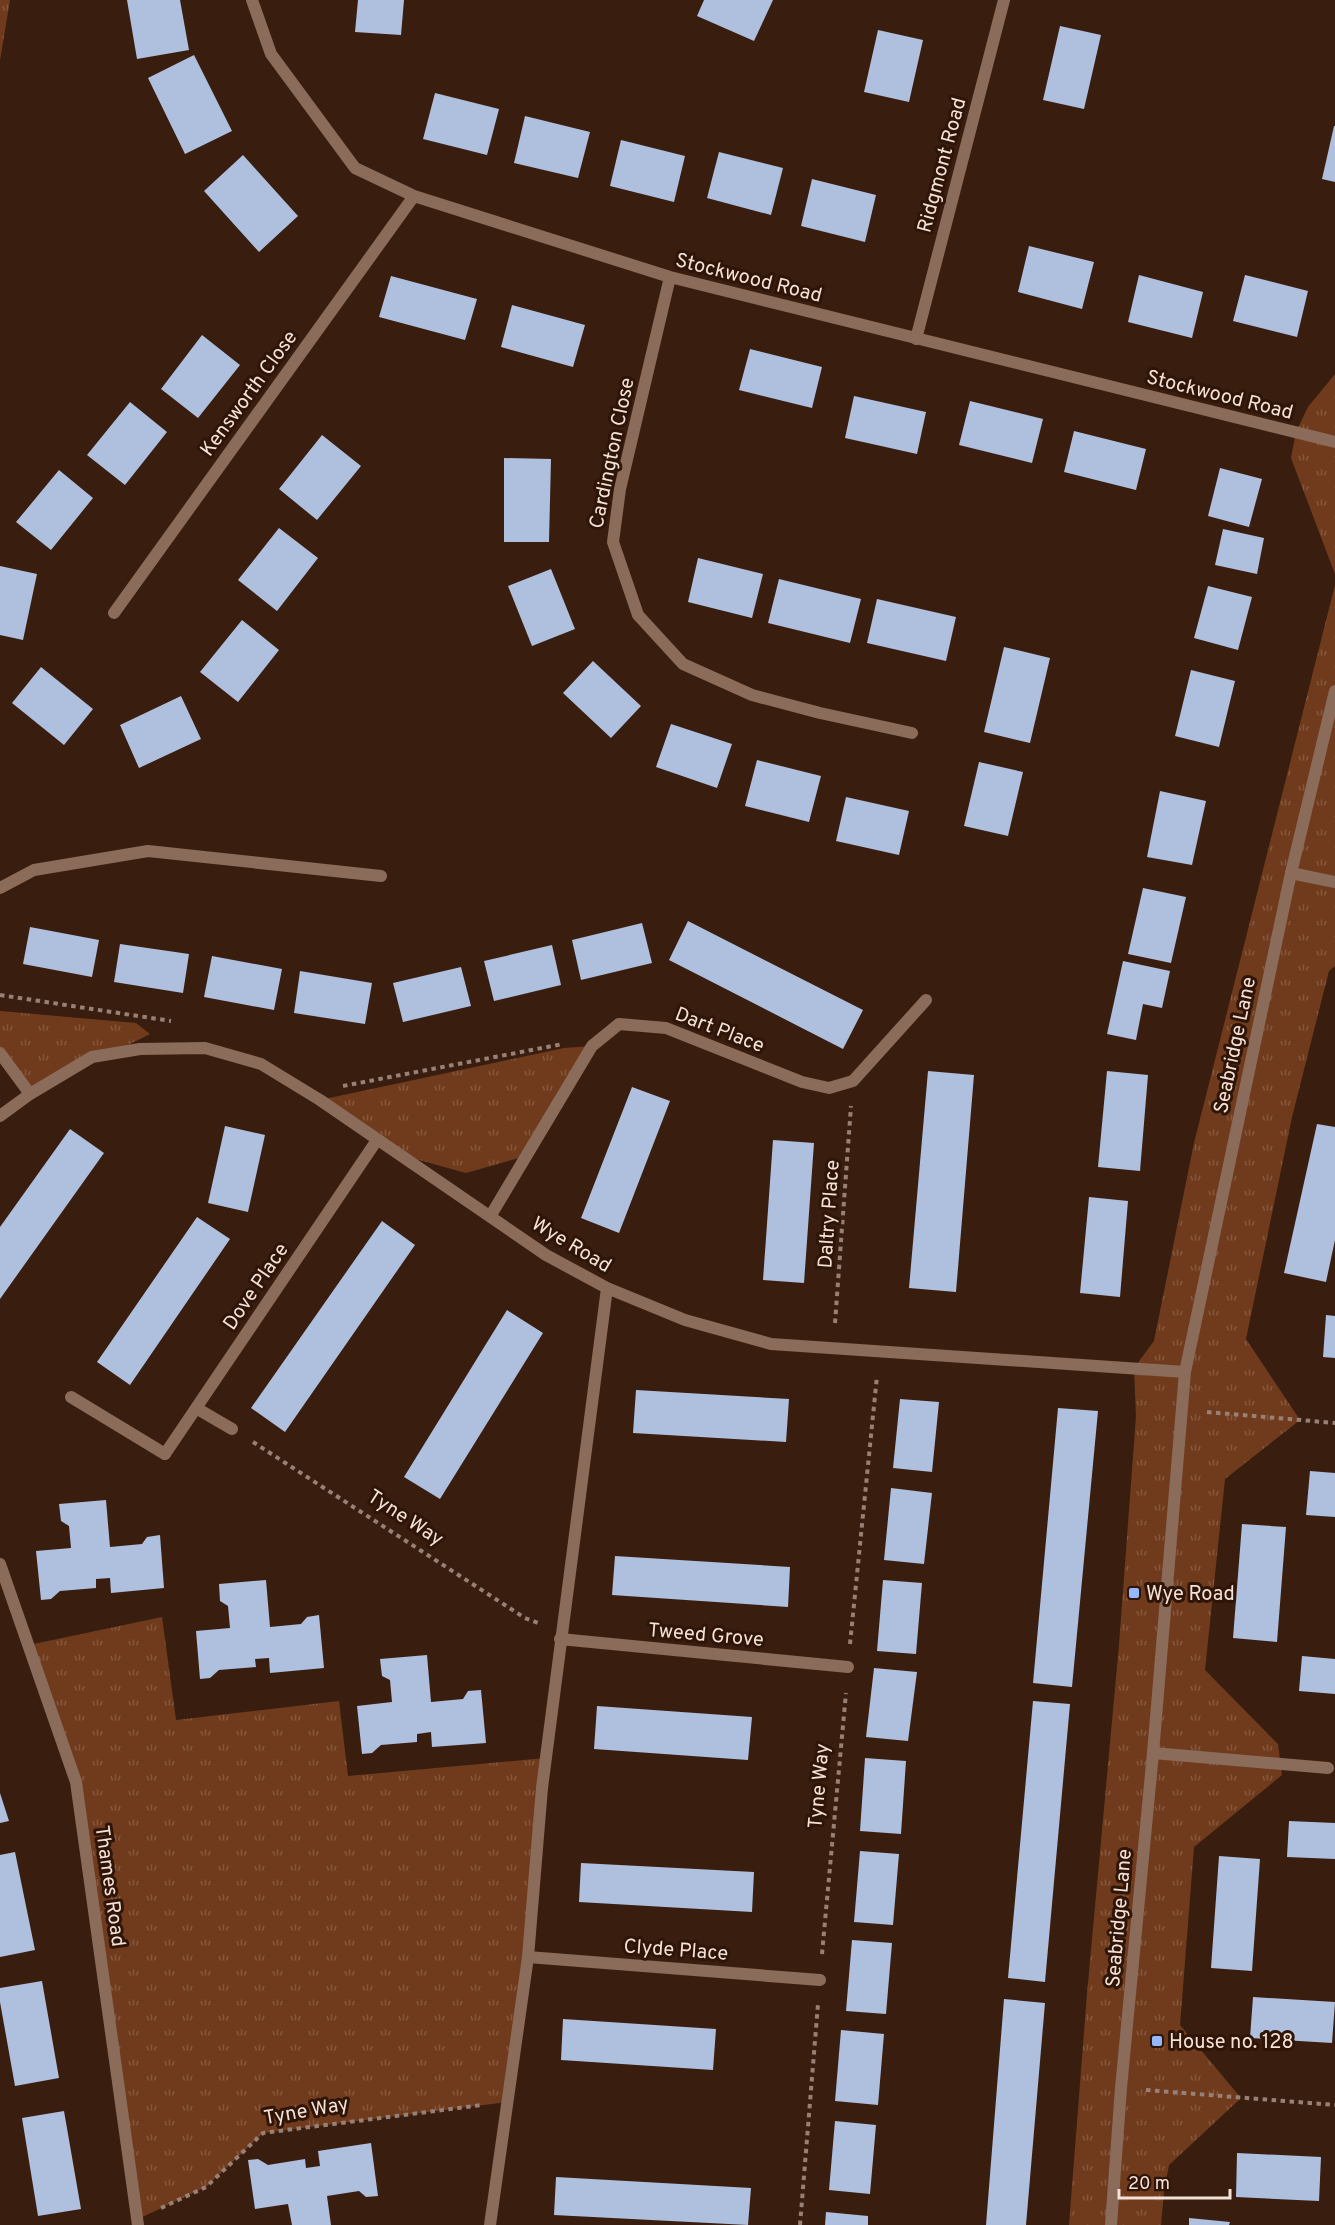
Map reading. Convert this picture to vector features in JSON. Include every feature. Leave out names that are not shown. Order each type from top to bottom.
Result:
[{"type":"street","name":"Stockwood Road","points":[[252,0],[271,54],[355,168],[414,196],[670,277],[1335,442]]},
{"type":"street","name":"Ridgmont Road","points":[[916,339],[1004,0]]},
{"type":"street","name":"Kensworth Close","points":[[114,613],[414,196]]},
{"type":"street","name":"Cardington Close","points":[[670,277],[620,489],[613,542],[638,615],[683,664],[752,695],[912,733]]},
{"type":"street","name":"Seabridge Lane","points":[[1111,2225],[1121,2088],[1153,1753],[1185,1372],[1291,873],[1335,691]]},
{"type":"street","points":[[0,888],[34,870],[148,851],[381,876]]},
{"type":"street","points":[[1291,873],[1335,882]]},
{"type":"street","points":[[853,1081],[927,1000]]},
{"type":"street","name":"Dart Place","points":[[491,1215],[592,1046],[619,1024],[666,1028],[802,1082],[829,1088],[853,1081]]},
{"type":"street","name":"Wye Road","points":[[0,1116],[30,1094],[92,1057],[140,1049],[204,1048],[261,1064],[308,1092],[491,1215],[546,1255],[607,1288],[685,1320],[771,1344],[1185,1372]]},
{"type":"street","points":[[0,1053],[30,1094]]},
{"type":"street","name":"Dove Place","points":[[71,1397],[165,1454],[377,1140]]},
{"type":"street","points":[[490,2225],[528,1957],[542,1788],[607,1288]]},
{"type":"street","points":[[196,1408],[232,1430]]},
{"type":"street","name":"Thames Road","points":[[0,1564],[76,1782],[138,2222]]},
{"type":"street","name":"Tweed Grove","points":[[561,1635],[848,1667]]},
{"type":"street","points":[[1153,1753],[1328,1768]]},
{"type":"street","name":"Clyde Place","points":[[528,1957],[820,1980]]},
{"type":"path","points":[[0,995],[180,1022]]},
{"type":"path","points":[[308,1092],[605,1035]]},
{"type":"path","name":"Daltry Place","points":[[833,1349],[853,1081]]},
{"type":"path","name":"Tyne Way","points":[[800,2225],[848,1667],[879,1352]]},
{"type":"path","points":[[1182,1409],[1335,1423]]},
{"type":"path","name":"Tyne Way","points":[[232,1430],[287,1462],[525,1618],[561,1635]]},
{"type":"path","points":[[1121,2088],[1335,2105]]},
{"type":"path","name":"Tyne Way","points":[[138,2222],[206,2187],[263,2133],[507,2102]]},
{"type":"green space","points":[[0,0],[10,0],[0,60]]},
{"type":"green space","points":[[1335,374],[1335,574],[1291,458],[1296,432],[1308,407]]},
{"type":"green space","points":[[1335,585],[1335,966],[1329,971],[1292,1117],[1246,1339],[1300,1420],[1225,1479],[1205,1670],[1278,1744],[1282,1775],[1194,1847],[1180,2025],[1241,2098],[1169,2165],[1161,2225],[1069,2225],[1087,1994],[1119,1645],[1136,1416],[1134,1368],[1154,1341],[1194,1143]]},
{"type":"green space","points":[[0,1011],[136,1023],[150,1034],[30,1094],[0,1053]]},
{"type":"green space","points":[[592,1046],[526,1156],[466,1173],[401,1155],[320,1100],[564,1048]]},
{"type":"green space","points":[[162,1617],[176,1720],[339,1701],[348,1776],[546,1758],[507,2102],[263,2133],[206,2187],[138,2219],[76,1782],[29,1645]]},
{"type":"building","points":[[127,0],[180,0],[189,50],[137,59]]},
{"type":"building","points":[[358,0],[404,0],[401,35],[355,32]]},
{"type":"building","points":[[704,0],[773,0],[754,41],[697,16]]},
{"type":"building","points":[[1060,26],[1101,35],[1084,109],[1043,100]]},
{"type":"building","points":[[878,30],[923,40],[909,102],[864,92]]},
{"type":"building","points":[[194,55],[232,131],[185,154],[148,78]]},
{"type":"building","points":[[435,93],[499,109],[487,155],[423,139]]},
{"type":"building","points":[[525,116],[590,132],[578,178],[514,163]]},
{"type":"building","points":[[1335,126],[1335,182],[1322,179]]},
{"type":"building","points":[[621,140],[685,156],[674,202],[610,186]]},
{"type":"building","points":[[719,152],[783,168],[771,215],[707,198]]},
{"type":"building","points":[[243,155],[298,216],[259,252],[204,191]]},
{"type":"building","points":[[812,179],[876,195],[865,242],[801,226]]},
{"type":"building","points":[[1029,246],[1094,262],[1082,309],[1018,292]]},
{"type":"building","points":[[1139,275],[1203,292],[1192,338],[1128,322]]},
{"type":"building","points":[[1245,275],[1308,291],[1297,337],[1233,321]]},
{"type":"building","points":[[391,276],[477,299],[465,340],[379,317]]},
{"type":"building","points":[[512,305],[585,325],[573,367],[501,347]]},
{"type":"building","points":[[202,335],[240,365],[198,418],[161,389]]},
{"type":"building","points":[[750,349],[822,367],[812,408],[739,390]]},
{"type":"building","points":[[854,396],[926,412],[917,454],[845,438]]},
{"type":"building","points":[[970,401],[1043,419],[1032,463],[959,445]]},
{"type":"building","points":[[130,402],[167,432],[125,485],[87,455]]},
{"type":"building","points":[[1074,431],[1146,449],[1136,490],[1064,472]]},
{"type":"building","points":[[322,435],[361,466],[317,520],[279,489]]},
{"type":"building","points":[[504,458],[551,459],[549,542],[504,542]]},
{"type":"building","points":[[1220,468],[1262,479],[1249,527],[1208,516]]},
{"type":"building","points":[[59,470],[93,498],[51,550],[16,522]]},
{"type":"building","points":[[279,528],[318,558],[277,611],[238,580]]},
{"type":"building","points":[[1223,529],[1264,538],[1257,574],[1215,565]]},
{"type":"building","points":[[698,558],[763,574],[752,618],[688,602]]},
{"type":"building","points":[[0,566],[37,574],[23,640],[0,635]]},
{"type":"building","points":[[551,569],[575,629],[532,646],[508,586]]},
{"type":"building","points":[[779,579],[861,599],[850,643],[768,623]]},
{"type":"building","points":[[1208,586],[1252,597],[1238,650],[1194,638]]},
{"type":"building","points":[[877,599],[956,617],[946,661],[867,643]]},
{"type":"building","points":[[242,620],[279,650],[238,702],[200,672]]},
{"type":"building","points":[[1004,647],[1050,658],[1030,743],[984,732]]},
{"type":"building","points":[[593,661],[641,706],[611,738],[563,693]]},
{"type":"building","points":[[41,667],[93,709],[64,745],[12,703]]},
{"type":"building","points":[[1191,670],[1235,681],[1219,747],[1175,736]]},
{"type":"building","points":[[181,696],[201,739],[139,768],[120,725]]},
{"type":"building","points":[[671,724],[732,744],[717,788],[656,767]]},
{"type":"building","points":[[757,760],[821,776],[809,822],[745,806]]},
{"type":"building","points":[[979,762],[1023,772],[1008,836],[964,826]]},
{"type":"building","points":[[1160,791],[1206,801],[1192,865],[1147,857]]},
{"type":"building","points":[[846,797],[909,811],[899,855],[836,841]]},
{"type":"building","points":[[1143,888],[1186,897],[1171,963],[1128,954]]},
{"type":"building","points":[[688,921],[863,1010],[843,1049],[669,960]]},
{"type":"building","points":[[642,923],[652,963],[581,980],[572,940]]},
{"type":"building","points":[[30,927],[99,940],[92,977],[23,964]]},
{"type":"building","points":[[120,944],[189,954],[183,993],[114,982]]},
{"type":"building","points":[[552,945],[561,985],[494,1001],[484,961]]},
{"type":"building","points":[[212,956],[282,969],[274,1010],[204,997]]},
{"type":"building","points":[[1123,961],[1170,971],[1162,1008],[1143,1004],[1136,1040],[1107,1034]]},
{"type":"building","points":[[461,967],[471,1006],[403,1022],[393,983]]},
{"type":"building","points":[[300,971],[372,983],[365,1024],[294,1013]]},
{"type":"building","points":[[928,1071],[974,1075],[956,1292],[909,1288]]},
{"type":"building","points":[[1107,1071],[1148,1075],[1140,1171],[1098,1167]]},
{"type":"building","points":[[632,1087],[670,1101],[619,1233],[581,1218]]},
{"type":"building","points":[[1317,1124],[1335,1127],[1335,1240],[1326,1282],[1284,1273]]},
{"type":"building","points":[[225,1126],[265,1135],[248,1212],[208,1203]]},
{"type":"building","points":[[70,1129],[104,1153],[0,1299],[0,1227]]},
{"type":"building","points":[[773,1140],[814,1143],[804,1283],[763,1280]]},
{"type":"building","points":[[1089,1197],[1128,1201],[1120,1297],[1080,1293]]},
{"type":"building","points":[[197,1217],[230,1239],[130,1385],[97,1362]]},
{"type":"building","points":[[382,1221],[415,1245],[285,1432],[251,1408]]},
{"type":"building","points":[[507,1310],[543,1333],[440,1499],[404,1477]]},
{"type":"building","points":[[1326,1315],[1335,1316],[1335,1358],[1323,1357]]},
{"type":"building","points":[[636,1390],[789,1399],[786,1442],[633,1433]]},
{"type":"building","points":[[900,1399],[939,1402],[932,1472],[893,1468]]},
{"type":"building","points":[[1058,1408],[1098,1411],[1072,1687],[1033,1683]]},
{"type":"building","points":[[1310,1471],[1335,1473],[1335,1517],[1306,1515]]},
{"type":"building","points":[[891,1488],[932,1493],[924,1564],[884,1560]]},
{"type":"building","points":[[106,1500],[110,1547],[142,1544],[147,1537],[160,1535],[164,1588],[111,1593],[110,1578],[96,1579],[96,1588],[60,1591],[51,1599],[41,1600],[36,1551],[71,1548],[69,1526],[61,1521],[59,1504]]},
{"type":"building","points":[[1242,1524],[1286,1527],[1277,1642],[1233,1638]]},
{"type":"building","points":[[615,1556],[790,1567],[788,1607],[612,1595]]},
{"type":"building","points":[[266,1580],[270,1627],[301,1624],[307,1617],[319,1615],[324,1668],[270,1673],[269,1658],[255,1659],[256,1667],[219,1670],[210,1678],[200,1679],[196,1631],[230,1628],[228,1606],[220,1601],[219,1584]]},
{"type":"building","points":[[883,1580],[922,1583],[916,1654],[877,1651]]},
{"type":"building","points":[[427,1655],[431,1702],[463,1699],[468,1691],[481,1690],[486,1743],[432,1747],[431,1732],[417,1734],[417,1742],[381,1745],[372,1753],[362,1754],[357,1706],[392,1702],[390,1680],[382,1676],[380,1659]]},
{"type":"building","points":[[1302,1656],[1335,1659],[1335,1694],[1299,1691]]},
{"type":"building","points":[[874,1668],[917,1672],[908,1741],[866,1737]]},
{"type":"building","points":[[1033,1701],[1070,1704],[1045,1982],[1008,1978]]},
{"type":"building","points":[[597,1706],[752,1717],[748,1760],[594,1749]]},
{"type":"building","points":[[865,1758],[906,1761],[901,1834],[860,1831]]},
{"type":"building","points":[[0,1793],[9,1821],[0,1823]]},
{"type":"building","points":[[1289,1821],[1335,1823],[1335,1859],[1287,1857]]},
{"type":"building","points":[[860,1851],[899,1854],[893,1925],[854,1922]]},
{"type":"building","points":[[15,1852],[35,1950],[0,1957],[0,1855]]},
{"type":"building","points":[[1219,1856],[1260,1859],[1252,1971],[1211,1968]]},
{"type":"building","points":[[581,1863],[754,1872],[752,1912],[579,1902]]},
{"type":"building","points":[[852,1940],[892,1943],[886,2014],[846,2011]]},
{"type":"building","points":[[42,1981],[59,2078],[15,2086],[0,2002],[0,1988]]},
{"type":"building","points":[[1253,1997],[1335,2002],[1332,2043],[1250,2038]]},
{"type":"building","points":[[1004,1999],[1045,2003],[1026,2225],[986,2225]]},
{"type":"building","points":[[563,2019],[716,2029],[713,2070],[561,2060]]},
{"type":"building","points":[[841,2030],[884,2034],[878,2105],[835,2101]]},
{"type":"building","points":[[64,2111],[81,2209],[38,2216],[22,2118]]},
{"type":"building","points":[[835,2121],[876,2125],[870,2194],[829,2190]]},
{"type":"building","points":[[371,2143],[378,2196],[366,2197],[359,2191],[327,2196],[331,2225],[292,2225],[288,2204],[255,2209],[248,2160],[258,2159],[268,2165],[305,2159],[306,2168],[320,2166],[318,2151]]},
{"type":"building","points":[[1237,2153],[1321,2157],[1319,2201],[1236,2197]]},
{"type":"building","points":[[556,2177],[751,2188],[748,2225],[554,2215]]},
{"type":"building","points":[[826,2212],[868,2216],[868,2225],[825,2225]]},
{"type":"building","points":[[1189,2218],[1230,2222],[1229,2225],[1189,2225]]},
{"type":"place","name":"Wye Road","points":[[1134,1593]]},
{"type":"place","name":"House no. 128","points":[[1157,2041]]}]
